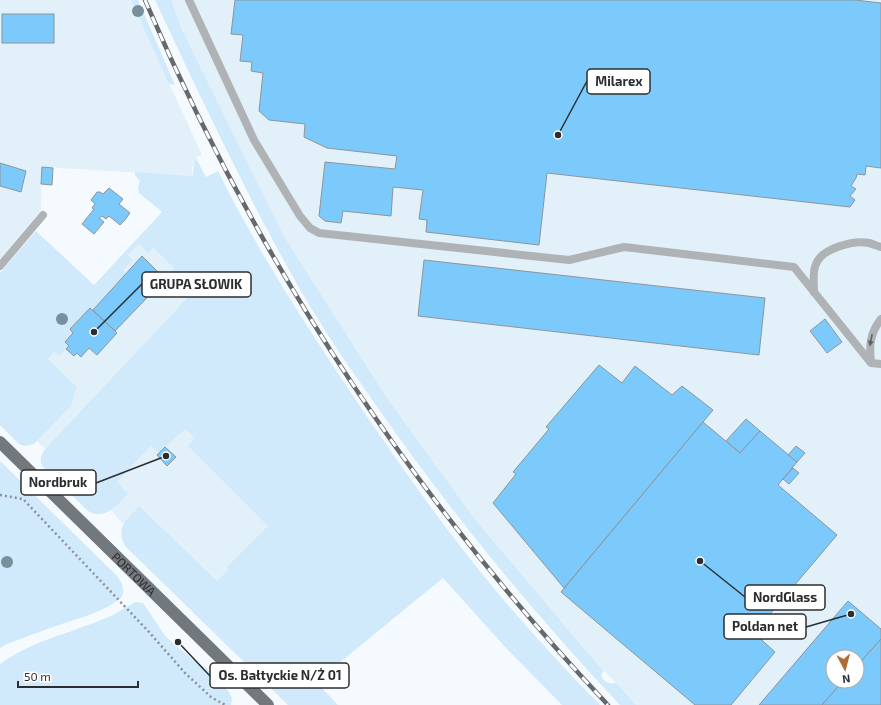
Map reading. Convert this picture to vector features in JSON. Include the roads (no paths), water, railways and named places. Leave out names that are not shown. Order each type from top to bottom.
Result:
[{"type":"main road","name":"PORTOWA","points":[[0,442],[268,705]]},
{"type":"lane","points":[[189,0],[254,140],[300,216],[310,228],[319,233],[568,260],[624,247],[794,267],[871,363],[881,364]]},
{"type":"lane","points":[[0,266],[43,216]]},
{"type":"lane","points":[[814,292],[816,263],[824,254],[840,246],[855,242],[869,243],[881,247]]},
{"type":"lane","points":[[871,363],[870,344],[872,335],[881,319]]},
{"type":"railway","points":[[145,0],[189,97],[237,192],[289,284],[345,373],[405,460],[469,544],[537,626],[608,705]]},
{"type":"place","name":"Milarex","points":[[558,135]]},
{"type":"place","name":"GRUPA SŁOWIK","points":[[94,332]]},
{"type":"place","name":"Nordbruk","points":[[166,456]]},
{"type":"place","name":"NordGlass","points":[[700,561]]},
{"type":"place","name":"Poldan net","points":[[851,614]]},
{"type":"place","name":"Os. Bałtyckie N/Ż 01","points":[[178,642]]}]
